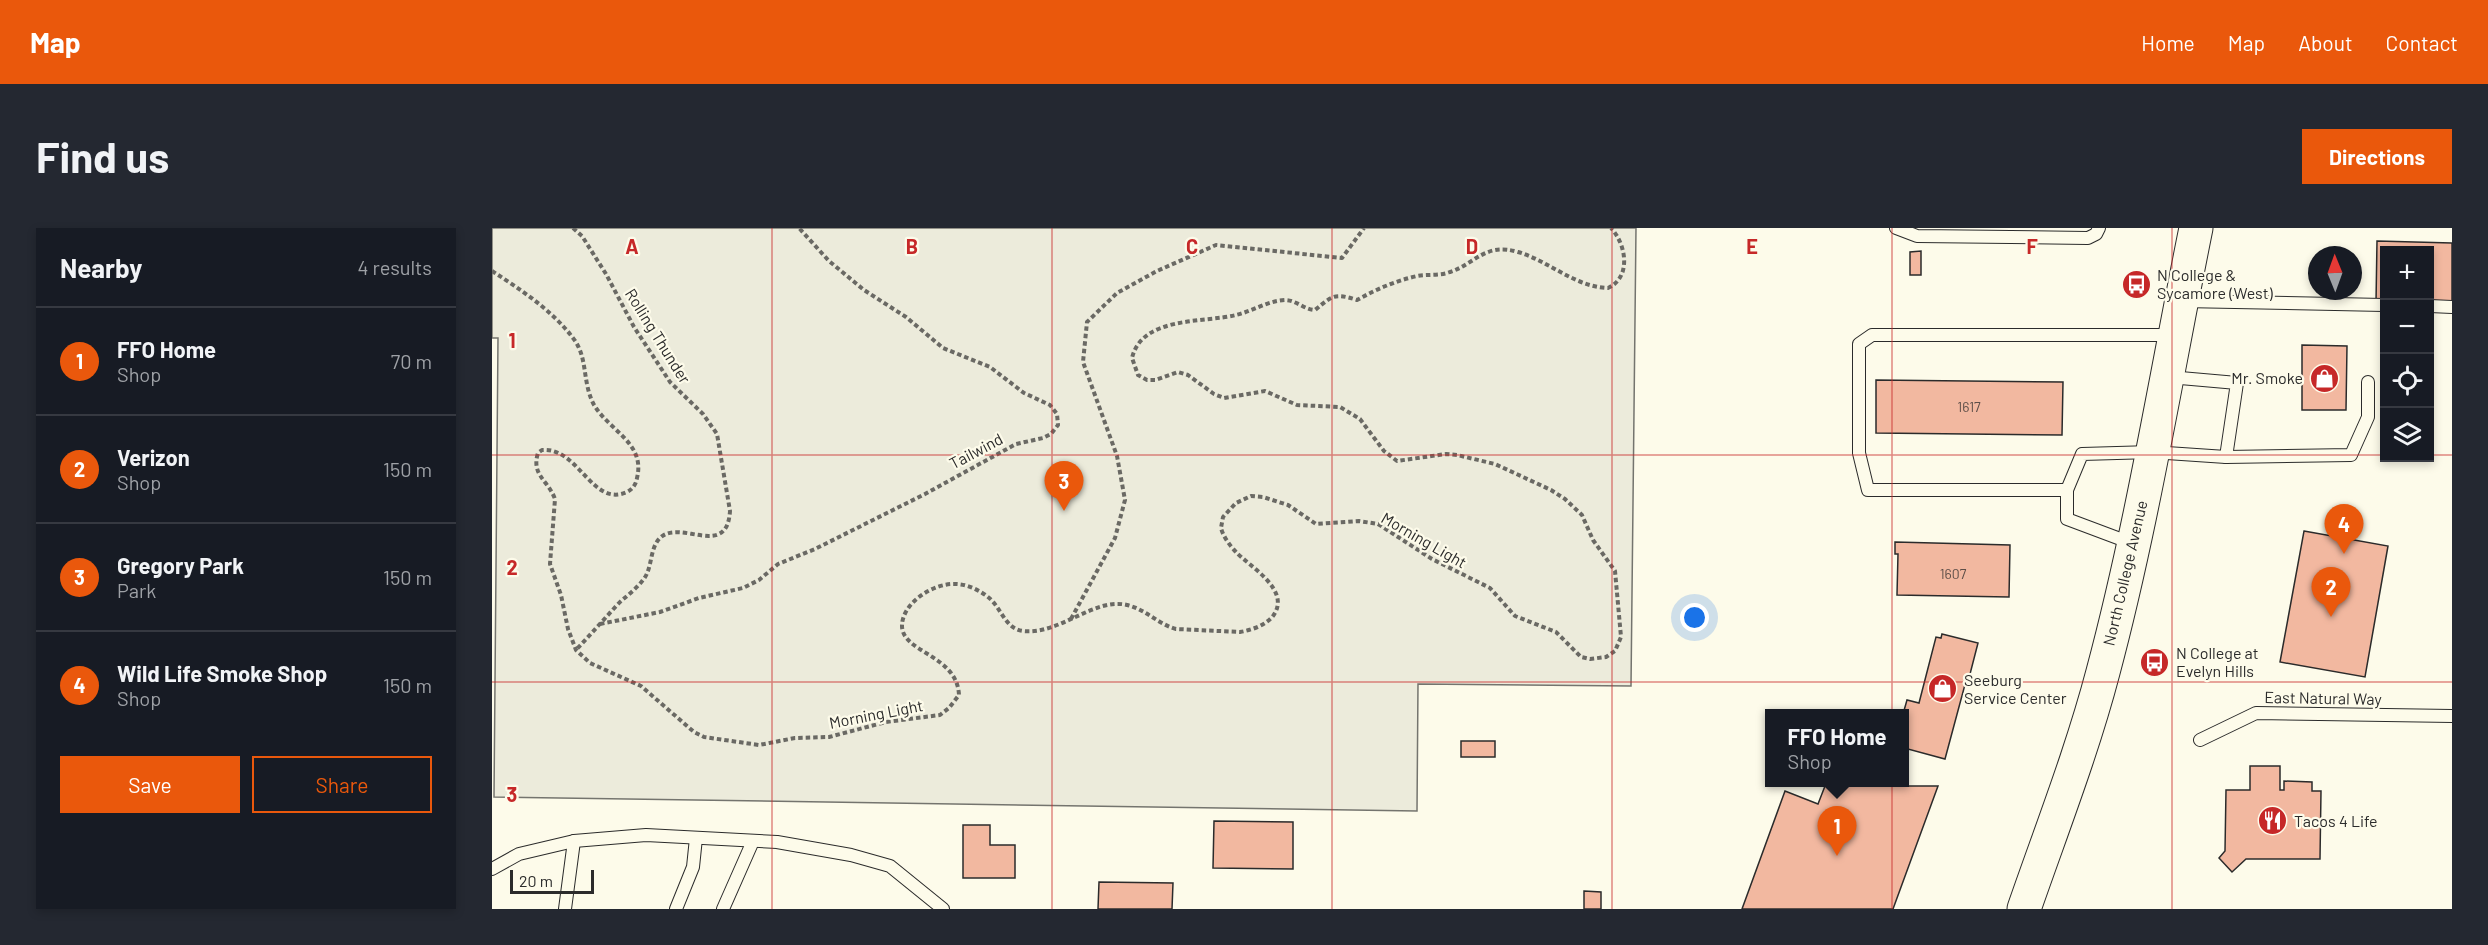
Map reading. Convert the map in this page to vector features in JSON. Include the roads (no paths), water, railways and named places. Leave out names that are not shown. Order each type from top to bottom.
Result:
[{"type":"main road","name":"North College Avenue","points":[[2024,909],[2072,772],[2103,673],[2152,452],[2196,228]]},
{"type":"lane","points":[[1896,228],[1917,236],[2088,238],[2096,234],[2099,228]]},
{"type":"lane","points":[[2181,302],[2380,306]]},
{"type":"lane","points":[[2434,306],[2452,307]]},
{"type":"lane","points":[[2067,490],[1868,490],[1859,453],[1859,344],[1872,335],[2175,335]]},
{"type":"lane","points":[[2166,377],[2237,383],[2226,457]]},
{"type":"lane","points":[[2132,543],[2067,519],[2067,490],[2082,454],[2152,452],[2226,457],[2351,454],[2368,417],[2368,382]]},
{"type":"lane","name":"East Natural Way","points":[[2200,740],[2256,713],[2452,716]]},
{"type":"lane","points":[[493,871],[519,854],[574,841],[646,835],[777,842],[851,855],[890,866],[943,909]]},
{"type":"lane","points":[[676,909],[693,867],[696,838]]},
{"type":"lane","points":[[723,909],[753,840]]},
{"type":"lane","points":[[565,909],[574,841]]},
{"type":"place","name":"N College & Sycamore (West)","points":[[2136,284]]},
{"type":"place","name":"Mr. Smoke","points":[[2324,378]]},
{"type":"place","name":"Gregory Park","points":[[1064,511]]},
{"type":"place","name":"Wild Life Smoke Shop","points":[[2344,554]]},
{"type":"place","name":"Verizon","points":[[2331,617]]},
{"type":"place","name":"N College at Evelyn Hills","points":[[2155,662]]},
{"type":"place","name":"Seeburg Service Center","points":[[1943,689]]},
{"type":"place","name":"Tacos 4 Life","points":[[2273,821]]},
{"type":"place","name":"FFO Home","points":[[1837,856]]}]
